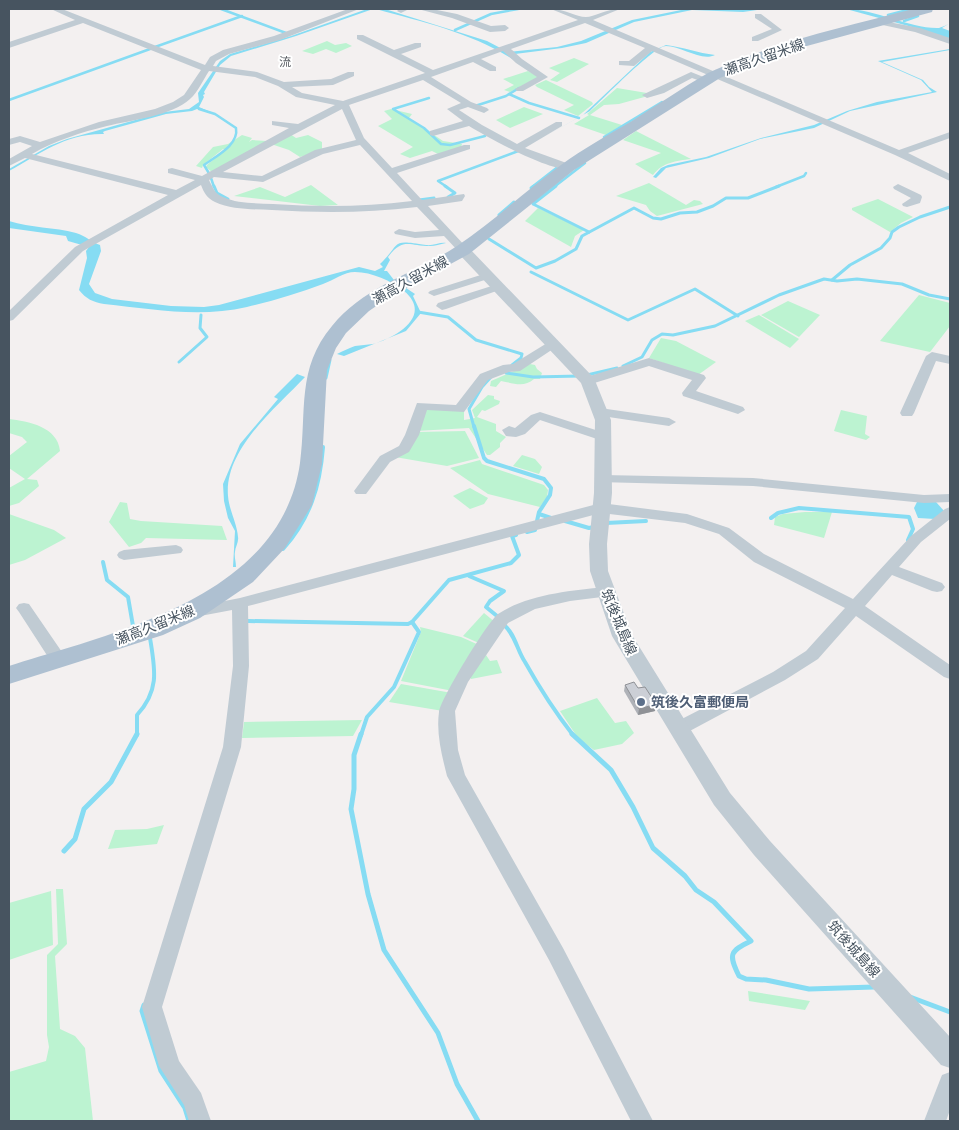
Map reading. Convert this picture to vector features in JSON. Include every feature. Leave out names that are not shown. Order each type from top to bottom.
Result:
[{"type":"main road","name":"瀬高久留米線","points":[[9,675],[154,629],[191,612],[219,596],[245,576],[276,543],[302,505],[311,464],[317,370],[326,348],[339,329],[362,307],[396,286],[464,250],[568,167],[711,77],[774,51],[927,9]]},
{"type":"street","points":[[55,9],[198,67],[232,70],[257,75],[282,85],[299,96],[344,104]]},
{"type":"street","points":[[9,163],[40,145],[102,124],[158,111],[176,104],[187,97],[213,59],[226,52],[277,38],[355,9]]},
{"type":"street","points":[[422,9],[454,16],[490,29],[506,28]]},
{"type":"street","points":[[555,9],[584,19],[651,48],[711,77],[900,153],[950,178]]},
{"type":"street","points":[[9,317],[79,249],[344,104],[430,76],[616,9]]},
{"type":"street","points":[[758,16],[778,30],[755,39],[774,51]]},
{"type":"street","points":[[9,45],[84,20]]},
{"type":"street","points":[[888,20],[950,41]]},
{"type":"street","points":[[360,37],[430,76],[468,104],[484,110]]},
{"type":"street","points":[[392,54],[418,45]]},
{"type":"street","points":[[504,48],[519,61],[544,77],[520,89]]},
{"type":"street","points":[[622,63],[632,64],[651,48]]},
{"type":"street","points":[[474,59],[493,69]]},
{"type":"street","points":[[282,85],[333,82],[351,74]]},
{"type":"street","points":[[646,95],[661,91],[691,75],[711,77]]},
{"type":"street","points":[[344,104],[362,141],[464,250]]},
{"type":"street","points":[[468,104],[452,109],[492,136],[541,159],[568,167]]},
{"type":"street","points":[[442,117],[457,112]]},
{"type":"street","points":[[433,133],[494,121]]},
{"type":"street","points":[[275,123],[300,127]]},
{"type":"street","points":[[518,147],[559,124]]},
{"type":"street","points":[[900,153],[950,135]]},
{"type":"street","points":[[9,142],[20,139],[40,145]]},
{"type":"street","points":[[172,171],[208,177],[250,176],[262,179],[319,152],[362,141]]},
{"type":"street","points":[[390,171],[408,167],[467,147]]},
{"type":"street","points":[[25,155],[178,194]]},
{"type":"street","points":[[208,177],[210,194],[220,200],[238,205],[316,210],[381,208],[458,199],[460,196]]},
{"type":"street","points":[[898,187],[917,197],[916,201],[907,204]]},
{"type":"street","points":[[399,232],[415,236],[448,233]]},
{"type":"street","name":"筑後城島線","points":[[464,250],[492,282],[588,381],[603,420],[603,479],[598,544],[599,572],[622,636],[639,666],[680,728],[722,800],[762,848],[950,1056]]},
{"type":"street","points":[[434,293],[492,282]]},
{"type":"street","points":[[442,306],[492,282]]},
{"type":"street","points":[[9,299],[21,304]]},
{"type":"street","points":[[361,491],[385,459],[404,448],[412,435],[422,406],[459,409],[484,377],[507,368],[516,368],[552,344]]},
{"type":"street","points":[[907,413],[932,356],[950,360]]},
{"type":"street","points":[[588,381],[649,362],[700,378],[688,393],[738,410]]},
{"type":"street","points":[[600,412],[669,422]]},
{"type":"street","points":[[509,430],[511,433],[523,431],[534,418],[540,416],[603,437]]},
{"type":"street","points":[[603,479],[753,482],[924,499],[950,498]]},
{"type":"street","points":[[191,612],[240,603],[601,508],[687,519],[724,531],[759,558],[855,607],[950,673]]},
{"type":"street","points":[[680,728],[779,676],[812,655],[916,539],[950,512]]},
{"type":"street","points":[[124,555],[176,550]]},
{"type":"street","points":[[890,568],[937,587]]},
{"type":"street","points":[[605,592],[570,596],[531,605],[502,619],[461,680],[447,711],[449,750],[456,776],[556,954],[642,1121]]},
{"type":"street","points":[[200,1121],[193,1100],[170,1066],[152,1008],[232,747],[241,666],[240,603]]},
{"type":"street","points":[[24,608],[58,660]]},
{"type":"street","points":[[935,1121],[950,1082]]},
{"type":"green space","points":[[327,41],[335,45],[346,43],[352,46],[336,53],[326,49],[313,54],[302,51]]},
{"type":"green space","points":[[574,58],[589,64],[557,82],[550,80],[560,73],[549,68]]},
{"type":"green space","points":[[528,71],[539,77],[510,92],[504,90],[514,85],[503,79]]},
{"type":"green space","points":[[546,80],[593,104],[578,116],[564,110],[574,105],[535,85]]},
{"type":"green space","points":[[617,88],[647,93],[648,96],[619,104],[604,105],[590,115],[622,125],[606,135],[574,124],[589,115],[587,114]]},
{"type":"green space","points":[[524,107],[543,114],[510,128],[496,120]]},
{"type":"green space","points":[[391,109],[412,114],[409,118],[443,141],[462,144],[461,147],[440,155],[432,151],[410,158],[400,154],[413,147],[378,126],[392,119],[384,111]]},
{"type":"green space","points":[[636,131],[691,159],[665,165],[653,175],[635,164],[661,153],[623,140]]},
{"type":"green space","points":[[290,134],[296,138],[308,135],[322,142],[322,150],[300,157],[289,150],[271,144]]},
{"type":"green space","points":[[242,135],[252,138],[249,142],[252,140],[267,141],[213,173],[206,167],[207,165],[226,149],[223,149],[203,165],[202,168],[196,166],[213,147],[228,144]]},
{"type":"green space","points":[[649,183],[686,205],[694,200],[700,201],[703,204],[657,216],[646,205],[616,196]]},
{"type":"green space","points":[[311,185],[338,205],[320,206],[234,196],[260,187],[285,197]]},
{"type":"green space","points":[[878,199],[913,217],[901,223],[890,232],[852,210],[852,208]]},
{"type":"green space","points":[[538,208],[584,230],[575,236],[571,247],[525,221]]},
{"type":"green space","points":[[919,295],[950,303],[950,326],[930,352],[880,341]]},
{"type":"green space","points":[[788,301],[820,315],[799,337],[761,315]]},
{"type":"green space","points":[[759,315],[799,339],[790,348],[745,321]]},
{"type":"green space","points":[[661,338],[676,341],[716,362],[698,375],[649,358]]},
{"type":"green space","points":[[530,364],[535,365],[542,373],[540,379],[534,379],[522,384],[501,381],[496,387],[490,386],[491,381]]},
{"type":"green space","points":[[488,395],[494,396],[494,399],[500,401],[499,404],[485,411],[482,410],[477,417],[496,424],[496,431],[506,437],[500,443],[500,447],[490,455],[487,455],[469,428],[416,431],[424,408],[464,411],[464,420],[475,418],[472,410]]},
{"type":"green space","points":[[841,410],[867,416],[865,434],[870,437],[866,440],[834,431]]},
{"type":"green space","points":[[9,419],[25,421],[48,431],[54,436],[60,451],[27,479],[37,480],[39,486],[19,503],[9,506],[9,488],[25,479],[9,468],[9,456],[27,442],[22,437],[9,433]]},
{"type":"green space","points":[[465,431],[479,458],[447,466],[395,457],[416,432]]},
{"type":"green space","points":[[522,455],[535,459],[542,467],[539,474],[513,466]]},
{"type":"green space","points":[[480,460],[482,464],[544,485],[548,490],[547,497],[540,507],[488,494],[450,468]]},
{"type":"green space","points":[[470,488],[488,498],[484,504],[470,509],[453,496]]},
{"type":"green space","points":[[120,502],[127,503],[130,519],[222,526],[227,540],[146,538],[141,543],[129,547],[109,522]]},
{"type":"green space","points":[[832,512],[824,538],[774,525],[775,517],[783,514]]},
{"type":"green space","points":[[9,514],[54,530],[66,538],[25,560],[9,565]]},
{"type":"green space","points":[[484,613],[496,623],[481,644],[463,636]]},
{"type":"green space","points":[[420,627],[461,637],[479,645],[453,691],[401,681],[421,632]]},
{"type":"green space","points":[[486,655],[490,661],[497,660],[502,673],[471,679],[470,677]]},
{"type":"green space","points":[[401,684],[452,693],[443,711],[389,702]]},
{"type":"green space","points":[[597,698],[615,723],[626,721],[634,733],[622,744],[594,750],[578,738],[560,711]]},
{"type":"green space","points":[[362,720],[353,736],[242,738],[244,722]]},
{"type":"green space","points":[[164,825],[157,844],[108,849],[115,830],[147,829]]},
{"type":"green space","points":[[56,889],[63,889],[67,944],[55,956],[60,1029],[75,1036],[85,1048],[93,1121],[9,1121],[9,1072],[46,1061],[49,1047],[47,1035],[47,955],[58,944]]},
{"type":"green space","points":[[51,891],[53,945],[9,960],[9,903]]},
{"type":"green space","points":[[748,991],[810,1001],[805,1010],[749,1001]]},
{"type":"water","points":[[367,9],[373,9],[231,56],[220,65],[204,92],[204,97],[199,107],[213,113],[197,109],[166,114],[105,131],[103,132],[104,134],[77,137],[54,146],[9,171],[9,169],[49,146],[67,139],[164,112],[189,109],[199,102],[198,93],[220,61],[230,54],[291,36]]},
{"type":"water","points":[[376,9],[385,9],[487,41],[508,52],[557,47],[581,41],[632,20],[686,9],[764,9],[743,12],[692,10],[634,22],[586,43],[515,54],[521,65],[504,54],[469,37]]},
{"type":"water","points":[[846,9],[869,12],[928,27],[939,28],[950,23],[942,28],[950,31],[950,40],[923,30]]},
{"type":"water","points":[[666,45],[715,55],[704,57],[678,48],[666,46],[660,48],[640,63],[590,111],[583,115],[650,52]]},
{"type":"water","points":[[950,49],[882,62],[923,80],[937,92],[850,111],[814,128],[760,139],[709,158],[666,168],[656,178],[653,177],[661,168],[668,165],[706,157],[761,138],[814,125],[847,111],[877,102],[932,92],[921,80],[878,61]]},
{"type":"water","points":[[9,221],[76,233],[100,245],[101,251],[89,284],[95,293],[112,299],[171,306],[204,307],[219,305],[359,267],[375,271],[383,267],[380,264],[397,244],[406,242],[429,245],[446,243],[430,246],[402,245],[388,257],[390,260],[384,271],[387,271],[394,280],[415,294],[413,296],[421,313],[406,331],[385,339],[408,324],[415,308],[412,300],[404,291],[375,275],[361,272],[347,273],[295,294],[257,305],[211,312],[176,312],[104,304],[90,300],[79,290],[87,258],[86,251],[89,247],[68,241],[66,236],[9,228]]},
{"type":"water","points":[[379,342],[344,356],[337,354],[355,346]]},
{"type":"water","points":[[297,374],[305,377],[254,430],[234,462],[229,479],[228,496],[238,539],[235,550],[236,567],[233,567],[235,531],[228,518],[223,484],[240,444],[278,399],[274,397]]},
{"type":"water","points":[[917,502],[936,502],[945,512],[935,519],[918,518],[914,508]]},
{"type":"building","points":[[634,682],[638,688],[645,687],[656,704],[639,709],[625,685]]},
{"type":"waterway","points":[[221,9],[241,16]]},
{"type":"waterway","points":[[455,30],[491,14],[518,9]]},
{"type":"waterway","points":[[888,15],[911,9]]},
{"type":"waterway","points":[[155,47],[241,16]]},
{"type":"waterway","points":[[241,16],[286,33]]},
{"type":"waterway","points":[[904,21],[918,16]]},
{"type":"waterway","points":[[9,100],[150,49]]},
{"type":"waterway","points":[[509,94],[519,88]]},
{"type":"waterway","points":[[475,106],[509,94]]},
{"type":"waterway","points":[[509,94],[529,103],[579,118]]},
{"type":"waterway","points":[[429,98],[393,109],[424,128],[441,144],[450,145],[485,136]]},
{"type":"waterway","points":[[604,137],[662,102]]},
{"type":"waterway","points":[[199,109],[215,114],[236,128],[234,140],[230,145],[204,165],[214,187]]},
{"type":"waterway","points":[[447,187],[438,181],[521,150]]},
{"type":"waterway","points":[[554,187],[585,163]]},
{"type":"waterway","points":[[532,187],[559,166]]},
{"type":"waterway","points":[[776,187],[804,176],[806,173]]},
{"type":"waterway","points":[[214,186],[217,193],[228,199]]},
{"type":"waterway","points":[[445,186],[455,193],[448,197]]},
{"type":"waterway","points":[[556,186],[533,204],[589,232]]},
{"type":"waterway","points":[[489,239],[536,268],[555,261],[576,249],[582,236],[634,208],[653,218],[661,219],[680,213],[697,212],[713,206],[726,198],[748,198],[779,186]]},
{"type":"waterway","points":[[419,200],[434,198]]},
{"type":"waterway","points":[[499,215],[514,202]]},
{"type":"waterway","points":[[832,280],[850,265],[881,248],[890,238],[892,232],[899,227],[920,217],[950,207]]},
{"type":"waterway","points":[[531,272],[628,320],[695,289],[737,315]]},
{"type":"waterway","points":[[737,315],[779,295],[824,279],[837,281],[857,279],[902,284],[929,295],[950,299]]},
{"type":"waterway","points":[[418,312],[448,317],[476,340],[522,354],[521,358],[512,365]]},
{"type":"waterway","points":[[179,362],[207,337],[200,328],[201,315]]},
{"type":"waterway","points":[[623,366],[642,357],[652,340],[662,334],[673,335],[715,326],[737,315]]},
{"type":"waterway","points":[[326,378],[330,360]]},
{"type":"waterway","points":[[587,375],[617,368]]},
{"type":"waterway","points":[[508,370],[506,373],[533,377],[580,376]]},
{"type":"waterway","points":[[474,427],[469,409],[482,387],[491,377]]},
{"type":"waterway","points":[[474,426],[484,458],[487,461],[544,479],[551,488],[550,495],[539,512],[535,530],[527,532]]},
{"type":"waterway","points":[[283,549],[307,514],[316,489],[323,447]]},
{"type":"waterway","points":[[771,518],[778,513],[799,508],[909,517],[913,529],[908,540]]},
{"type":"waterway","points":[[539,514],[551,518]]},
{"type":"waterway","points":[[565,521],[589,528],[594,527]]},
{"type":"waterway","points":[[606,523],[646,521]]},
{"type":"waterway","points":[[412,622],[449,580],[511,563],[519,555],[512,536],[516,535]]},
{"type":"waterway","points":[[103,562],[107,580],[128,597],[133,626]]},
{"type":"waterway","points":[[469,576],[504,591],[490,601],[486,607],[497,616]]},
{"type":"waterway","points":[[248,621],[408,624],[412,622]]},
{"type":"waterway","points":[[361,735],[367,717],[394,687],[419,632],[412,622]]},
{"type":"waterway","points":[[504,625],[511,633],[522,657],[542,690],[573,735]]},
{"type":"waterway","points":[[137,734],[137,715],[153,688],[154,669],[150,638]]},
{"type":"waterway","points":[[64,851],[75,839],[84,809],[111,782],[137,734]]},
{"type":"waterway","points":[[361,734],[354,755],[354,789],[351,809],[368,894],[384,950],[438,1033],[457,1084],[478,1121]]},
{"type":"waterway","points":[[573,735],[611,770],[633,807],[653,848],[685,876],[696,890],[714,902],[751,941],[733,954],[733,963],[739,976],[746,979],[766,980],[809,989],[874,987]]},
{"type":"waterway","points":[[910,997],[950,1012]]},
{"type":"waterway","points":[[144,1005],[142,1011],[161,1071],[185,1108],[189,1121]]},
{"type":"place","name":"筑後久富郵便局","points":[[641,702]]},
{"type":"district","name":"流","points":[[285,62]]}]
